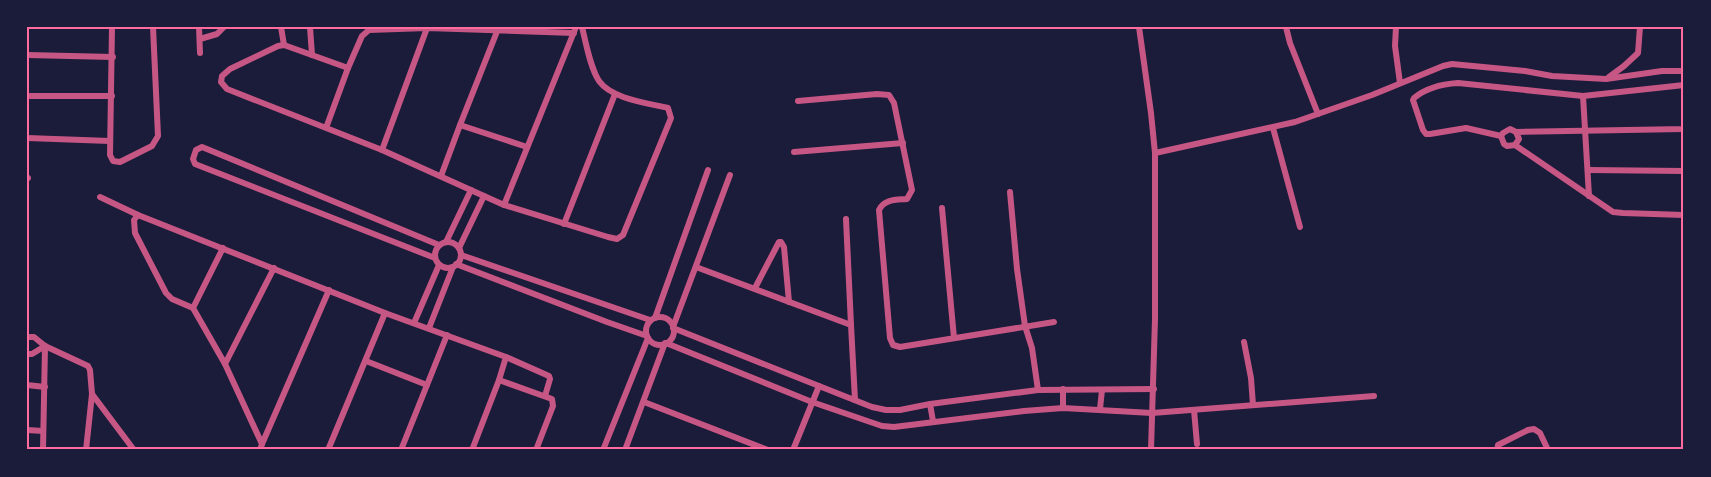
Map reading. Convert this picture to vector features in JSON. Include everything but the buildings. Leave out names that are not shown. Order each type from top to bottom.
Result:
[{"type":"street","points":[[112,27],[110,141],[111,158],[116,162],[149,148],[157,140],[153,27]]},
{"type":"street","points":[[199,27],[200,53]]},
{"type":"street","points":[[200,39],[217,34],[224,27]]},
{"type":"street","points":[[281,27],[284,45]]},
{"type":"street","points":[[310,27],[312,55]]},
{"type":"street","points":[[348,68],[284,45],[230,69],[222,76],[221,82],[227,89],[382,150],[504,205],[617,239],[623,235],[671,118],[668,108],[615,94],[600,82],[594,71],[582,27]]},
{"type":"street","points":[[1139,27],[1155,153],[1154,389],[1151,450]]},
{"type":"street","points":[[1286,27],[1318,114]]},
{"type":"street","points":[[1396,27],[1395,46],[1400,82]]},
{"type":"street","points":[[1606,79],[1638,53],[1640,27]]},
{"type":"street","points":[[326,128],[362,36],[369,30],[398,28],[575,30],[504,205]]},
{"type":"street","points":[[382,150],[427,28]]},
{"type":"street","points":[[441,176],[498,29]]},
{"type":"street","points":[[27,55],[113,57]]},
{"type":"street","points":[[1155,153],[1273,128],[1372,95],[1436,68],[1452,64],[1552,76],[1606,79],[1662,71],[1684,71]]},
{"type":"street","points":[[1458,83],[1583,96],[1684,83],[1684,129],[1516,132],[1510,129],[1503,132],[1501,136],[1466,128],[1426,134],[1413,100],[1431,88],[1458,83]]},
{"type":"street","points":[[564,224],[615,94]]},
{"type":"street","points":[[798,101],[877,94],[889,95],[894,103],[912,190],[907,199],[887,201],[879,210],[890,338],[893,345],[900,347],[1054,322]]},
{"type":"street","points":[[27,96],[112,96]]},
{"type":"street","points":[[1583,96],[1589,196]]},
{"type":"street","points":[[460,125],[527,147]]},
{"type":"street","points":[[1273,128],[1300,227]]},
{"type":"street","points":[[1515,145],[1519,139],[1516,132]]},
{"type":"street","points":[[1501,136],[1503,144],[1515,145],[1617,213],[1684,215]]},
{"type":"street","points":[[27,138],[110,141]]},
{"type":"street","points":[[794,152],[903,143]]},
{"type":"street","points":[[1154,389],[1038,390],[900,410],[872,407],[673,327],[666,318],[653,319],[460,251],[453,243],[442,243],[202,147],[196,150],[193,159],[195,164],[437,261],[446,268],[454,266],[647,337],[655,344],[666,343],[812,402],[882,426],[894,427],[1063,408],[1152,412],[1374,396]]},
{"type":"street","points":[[603,450],[647,337],[646,327],[653,319],[708,170]]},
{"type":"street","points":[[1588,170],[1684,171]]},
{"type":"street","points":[[625,450],[666,343],[672,336],[673,327],[730,176]]},
{"type":"street","points":[[414,322],[437,261],[435,251],[442,243],[471,190]]},
{"type":"street","points":[[1010,192],[1024,326],[1032,348],[1038,390]]},
{"type":"street","points":[[429,328],[483,196]]},
{"type":"street","points":[[99,197],[138,215],[385,313],[506,357],[549,376],[545,396]]},
{"type":"street","points":[[942,208],[954,338]]},
{"type":"street","points":[[138,215],[134,220],[135,233],[166,293],[172,299],[194,308],[225,364],[261,447]]},
{"type":"street","points":[[846,219],[855,400]]},
{"type":"street","points":[[755,288],[781,242],[784,247],[789,302]]},
{"type":"street","points":[[194,308],[223,248]]},
{"type":"street","points":[[696,267],[851,325]]},
{"type":"street","points":[[225,364],[274,268]]},
{"type":"street","points":[[261,447],[329,290]]},
{"type":"street","points":[[328,450],[385,313]]},
{"type":"street","points":[[401,450],[447,335]]},
{"type":"street","points":[[27,337],[34,337],[45,346],[87,366],[90,370],[92,394],[86,450]]},
{"type":"street","points":[[1244,342],[1251,378],[1253,405]]},
{"type":"street","points":[[27,354],[32,354],[45,346]]},
{"type":"street","points":[[43,450],[45,346]]},
{"type":"street","points":[[472,450],[506,357]]},
{"type":"street","points":[[366,361],[427,385]]},
{"type":"street","points":[[499,380],[552,399],[553,406],[536,450]]},
{"type":"street","points":[[27,385],[45,387]]},
{"type":"street","points":[[793,450],[819,387]]},
{"type":"street","points":[[1063,389],[1063,408]]},
{"type":"street","points":[[1100,409],[1102,390]]},
{"type":"street","points":[[92,394],[134,450]]},
{"type":"street","points":[[644,402],[768,450]]},
{"type":"street","points":[[930,404],[933,421]]},
{"type":"street","points":[[1194,410],[1197,444]]},
{"type":"street","points":[[1497,450],[1498,445],[1534,429],[1540,433],[1548,450]]},
{"type":"street","points":[[27,430],[43,431]]}]
